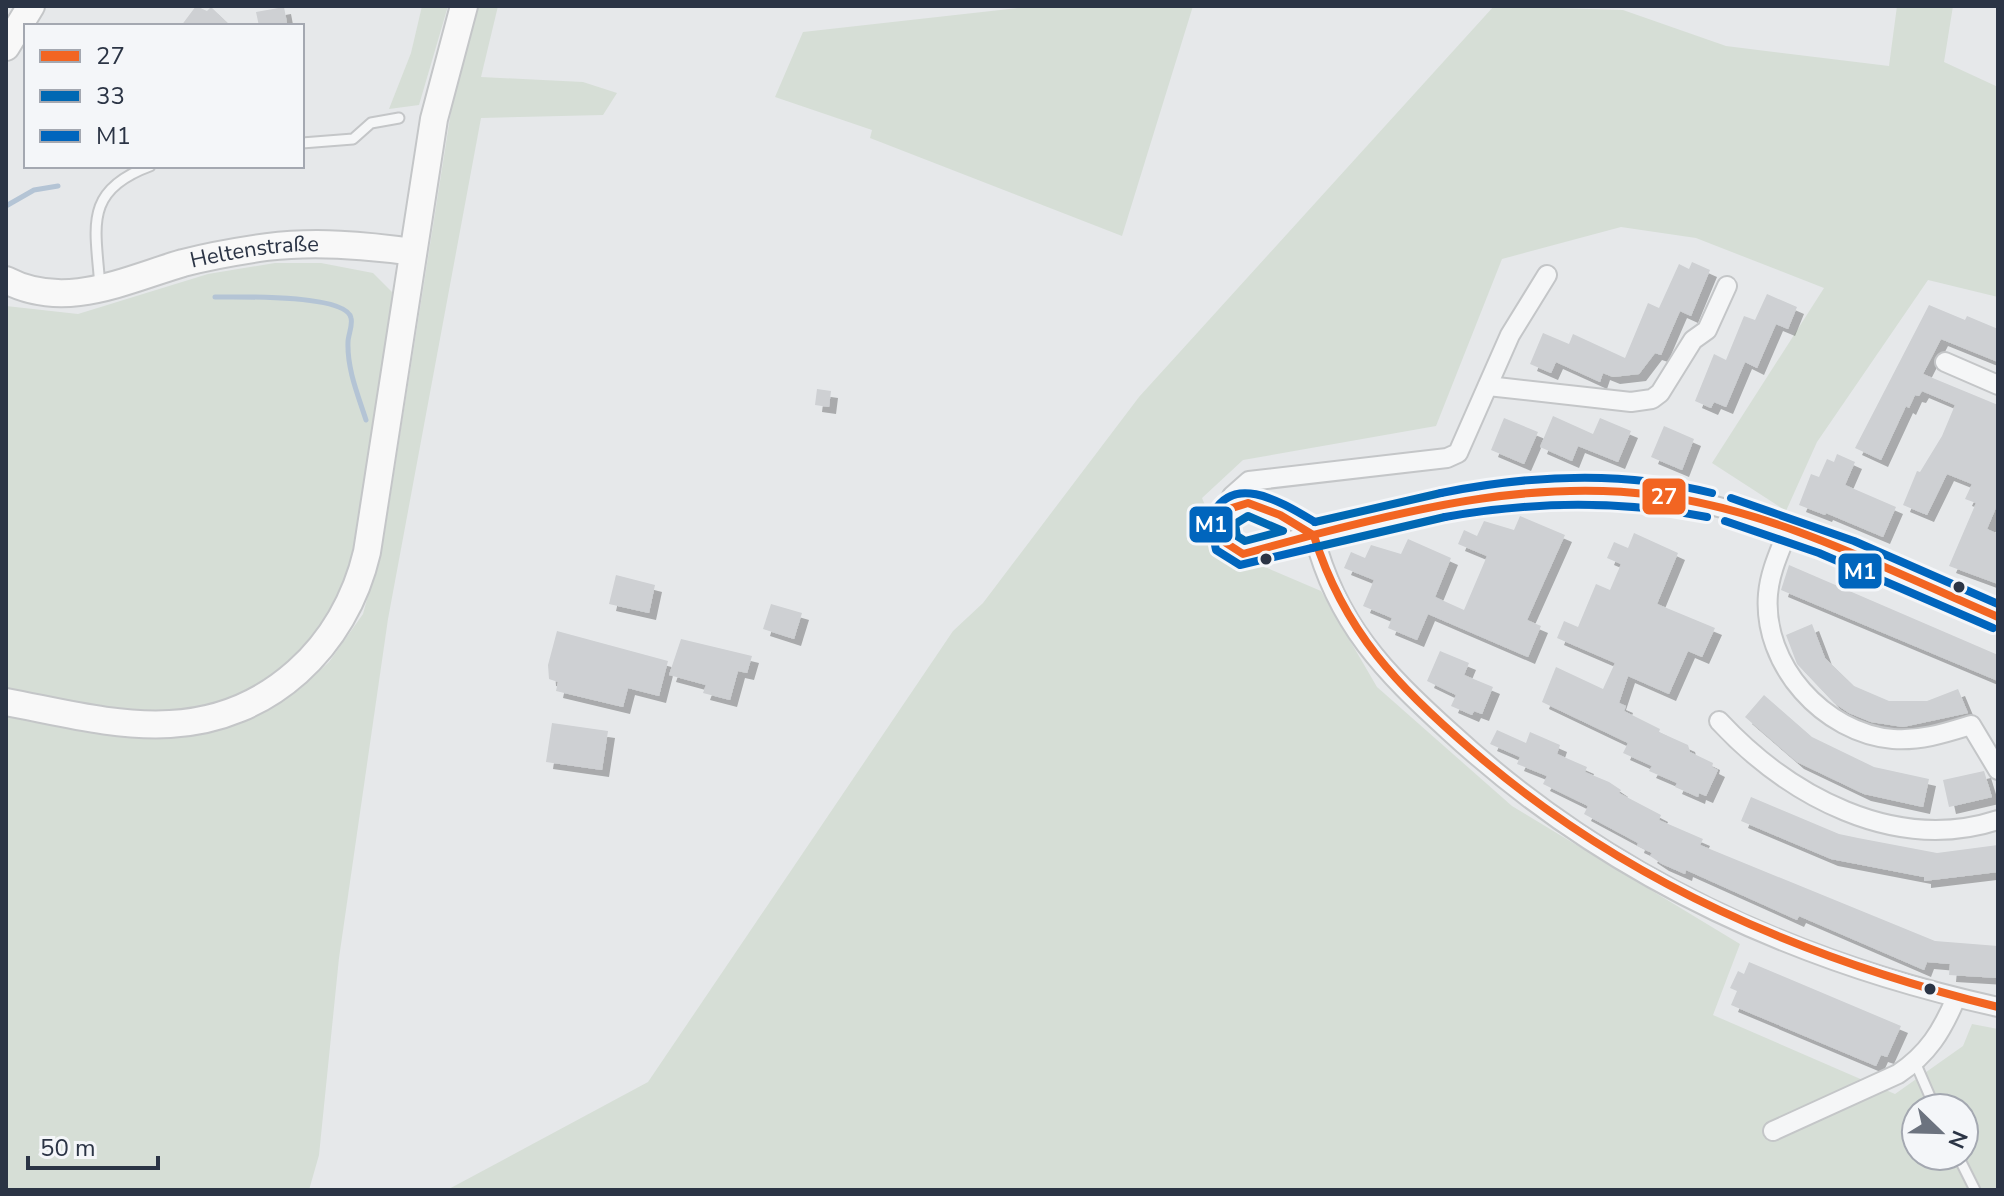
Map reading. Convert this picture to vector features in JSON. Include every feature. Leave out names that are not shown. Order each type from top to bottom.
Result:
[{"type":"main road","points":[[6,47],[31,6]]},
{"type":"main road","points":[[6,702],[137,724],[205,720],[246,707],[280,688],[311,660],[344,616],[363,566],[434,119],[464,6]]},
{"type":"main road","name":"Heltenstraße","points":[[6,280],[48,293],[101,289],[183,263],[269,247],[346,243],[413,252]]},
{"type":"street","points":[[1547,275],[1510,335],[1461,449],[1453,456],[1260,478],[1238,488],[1232,496],[1232,508],[1222,521],[1221,533],[1233,550],[1243,554],[1400,513],[1492,496],[1588,489],[1682,499],[1770,523],[1998,617]]},
{"type":"street","points":[[1488,386],[1631,402],[1652,399],[1665,386],[1693,340],[1707,330],[1727,286]]},
{"type":"street","points":[[1945,362],[1998,385]]},
{"type":"street","points":[[1788,530],[1771,577],[1768,613],[1780,657],[1802,690],[1820,709],[1843,723],[1875,736],[1934,737],[1971,725],[1998,770]]},
{"type":"street","points":[[1314,536],[1337,604],[1365,646],[1459,740],[1536,804],[1652,880],[1728,919],[1842,965],[1998,1007]]},
{"type":"street","points":[[1719,721],[1779,777],[1836,808],[1865,818],[1934,830],[1998,820]]},
{"type":"street","points":[[1773,1131],[1898,1074],[1915,1062],[1938,1037],[1956,998]]},
{"type":"lane","points":[[304,143],[353,139],[371,123],[399,118]]},
{"type":"lane","points":[[101,289],[94,233],[100,203],[122,178],[145,168]]},
{"type":"lane","points":[[1232,508],[1255,504],[1314,536]]},
{"type":"lane","points":[[1915,1062],[1928,1092]]},
{"type":"lane","points":[[1966,1172],[1975,1190]]},
{"type":"shaded area","points":[[422,6],[448,6],[419,105],[389,109],[411,53]]},
{"type":"shaded area","points":[[478,6],[498,6],[481,77],[583,82],[617,93],[603,115],[481,118],[388,619],[339,958],[319,1155],[309,1190],[6,1190],[6,714],[107,731],[186,736],[246,721],[300,689],[329,662],[363,614],[384,537],[455,86]]},
{"type":"shaded area","points":[[1037,6],[1193,6],[1122,236],[870,138],[872,130],[775,97],[803,32]]},
{"type":"shaded area","points":[[1494,6],[1623,10],[1726,46],[1889,66],[1897,6],[1953,6],[1944,62],[1998,87],[1998,297],[1928,280],[1817,442],[1786,511],[1712,463],[1824,288],[1696,238],[1621,227],[1502,259],[1436,426],[1243,460],[1202,498],[1223,549],[1321,591],[1377,687],[1512,806],[1740,944],[1713,1015],[1895,1094],[1963,1046],[1972,1024],[1998,1029],[1998,1190],[447,1190],[648,1082],[953,631],[983,603],[1139,397]]},
{"type":"shaded area","points":[[275,263],[321,263],[373,273],[392,292],[388,353],[364,549],[307,654],[241,698],[163,718],[6,691],[6,306],[78,314],[208,274]]},
{"type":"building","points":[[196,6],[207,11],[211,7],[229,24],[182,24]]},
{"type":"building","points":[[284,7],[287,23],[259,24],[256,12]]},
{"type":"building","points":[[1692,262],[1710,270],[1691,316],[1680,311],[1661,355],[1655,353],[1639,374],[1613,377],[1603,373],[1600,382],[1556,362],[1551,373],[1530,364],[1543,333],[1569,344],[1573,334],[1625,358],[1648,303],[1659,308],[1679,264],[1689,269]]},
{"type":"building","points":[[1767,294],[1797,307],[1788,329],[1776,324],[1757,368],[1745,362],[1726,407],[1714,402],[1711,408],[1695,401],[1714,354],[1726,360],[1744,316],[1755,320]]},
{"type":"building","points":[[1929,305],[1998,329],[1998,362],[1941,339],[1923,374],[1998,405],[1998,503],[1987,529],[1998,534],[1998,584],[1949,566],[1976,503],[1965,499],[1972,484],[1947,474],[1927,515],[1903,505],[1917,471],[1920,472],[1942,436],[1955,405],[1922,391],[1919,396],[1915,395],[1909,408],[1906,406],[1881,460],[1855,448]]},
{"type":"building","points":[[817,389],[831,391],[829,407],[815,405]]},
{"type":"building","points":[[1553,416],[1593,434],[1600,418],[1631,431],[1618,462],[1578,446],[1572,461],[1540,447]]},
{"type":"building","points":[[1504,418],[1538,432],[1524,464],[1491,450]]},
{"type":"building","points":[[1664,426],[1694,439],[1682,470],[1651,457]]},
{"type":"building","points":[[1837,454],[1855,462],[1845,485],[1896,507],[1883,537],[1799,505],[1811,474],[1819,477],[1827,459],[1834,462]]},
{"type":"building","points":[[1520,516],[1565,535],[1527,620],[1541,626],[1528,657],[1428,614],[1417,640],[1388,628],[1392,618],[1363,606],[1374,580],[1344,568],[1351,552],[1365,558],[1371,545],[1401,554],[1408,539],[1451,558],[1435,597],[1464,610],[1487,556],[1458,544],[1464,530],[1477,536],[1484,521],[1514,530]]},
{"type":"building","points":[[1634,533],[1678,553],[1657,604],[1715,628],[1702,657],[1688,651],[1669,694],[1628,676],[1619,703],[1626,706],[1624,711],[1688,745],[1690,752],[1713,763],[1712,767],[1718,770],[1706,796],[1699,793],[1698,797],[1675,787],[1677,783],[1649,771],[1652,766],[1623,753],[1628,743],[1542,702],[1556,667],[1603,689],[1615,663],[1557,638],[1564,621],[1578,627],[1596,584],[1610,590],[1621,564],[1607,558],[1614,542],[1628,548]]},
{"type":"building","points":[[1789,565],[1998,655],[1998,681],[1781,590]]},
{"type":"building","points":[[616,575],[655,585],[649,613],[609,604]]},
{"type":"building","points":[[771,604],[802,613],[794,639],[763,629]]},
{"type":"building","points":[[1812,624],[1825,658],[1854,686],[1889,701],[1927,701],[1958,689],[1968,713],[1903,727],[1871,722],[1849,713],[1834,703],[1797,664],[1786,635]]},
{"type":"building","points":[[557,631],[668,661],[659,696],[628,688],[623,707],[556,691],[558,682],[549,679],[548,665]]},
{"type":"building","points":[[681,639],[752,656],[747,673],[738,671],[730,700],[703,693],[706,685],[669,675]]},
{"type":"building","points":[[1440,651],[1469,663],[1464,675],[1493,687],[1482,714],[1474,711],[1472,715],[1451,706],[1456,695],[1427,681]]},
{"type":"building","points":[[1764,695],[1812,737],[1874,767],[1929,779],[1923,807],[1864,794],[1797,762],[1745,717]]},
{"type":"building","points":[[552,723],[608,731],[602,770],[546,762]]},
{"type":"building","points":[[1497,730],[1526,743],[1530,732],[1560,745],[1557,754],[1587,767],[1585,772],[1609,782],[1621,790],[1619,793],[1661,815],[1659,820],[1703,839],[1700,845],[1935,941],[1998,946],[1998,978],[1949,975],[1950,964],[1927,962],[1924,970],[1799,916],[1797,920],[1686,870],[1685,874],[1662,864],[1650,856],[1652,853],[1637,846],[1638,843],[1584,814],[1588,806],[1543,784],[1547,776],[1517,764],[1520,757],[1490,744]]},
{"type":"building","points":[[1984,771],[1992,797],[1949,807],[1943,780]]},
{"type":"building","points":[[1751,797],[1839,834],[1858,838],[1937,853],[1998,845],[1998,872],[1924,881],[1924,877],[1831,859],[1741,821]]},
{"type":"building","points":[[1749,962],[1901,1026],[1887,1057],[1881,1055],[1876,1066],[1731,1005],[1737,991],[1730,988],[1738,971],[1744,974]]},
{"type":"waterway","points":[[6,206],[34,190],[58,186]]},
{"type":"waterway","points":[[215,297],[289,298],[345,310],[351,318],[348,342],[351,372],[366,420]]},
{"type":"transit line","name":"M1","points":[[1441,493],[1508,482],[1576,478],[1645,481],[1712,493]]},
{"type":"transit line","name":"27","points":[[1313,535],[1397,514],[1482,498],[1568,491],[1655,495],[1700,503],[1787,528],[1998,617]]},
{"type":"transit line","name":"M1","points":[[1312,548],[1240,565],[1216,550],[1210,520],[1219,505],[1230,496],[1244,493],[1288,506],[1315,522]]},
{"type":"transit line","name":"33","points":[[1315,522],[1441,493]]},
{"type":"transit line","name":"M1","points":[[1731,498],[1854,541],[1998,604]]},
{"type":"transit line","name":"27","points":[[1248,503],[1280,515],[1313,535],[1243,554],[1226,543],[1222,521],[1232,508],[1248,503]]},
{"type":"transit line","name":"M1","points":[[1445,517],[1544,505],[1608,505],[1707,517]]},
{"type":"transit line","name":"33","points":[[1248,516],[1283,531],[1245,541],[1237,536],[1235,524],[1248,516]]},
{"type":"transit line","name":"33","points":[[1312,548],[1445,517]]},
{"type":"transit line","name":"M1","points":[[1725,521],[1819,553],[1993,628]]},
{"type":"transit line","name":"27","points":[[1314,536],[1341,601],[1377,656],[1422,705],[1532,799],[1655,878],[1720,911],[1856,965],[1998,1007]]}]
